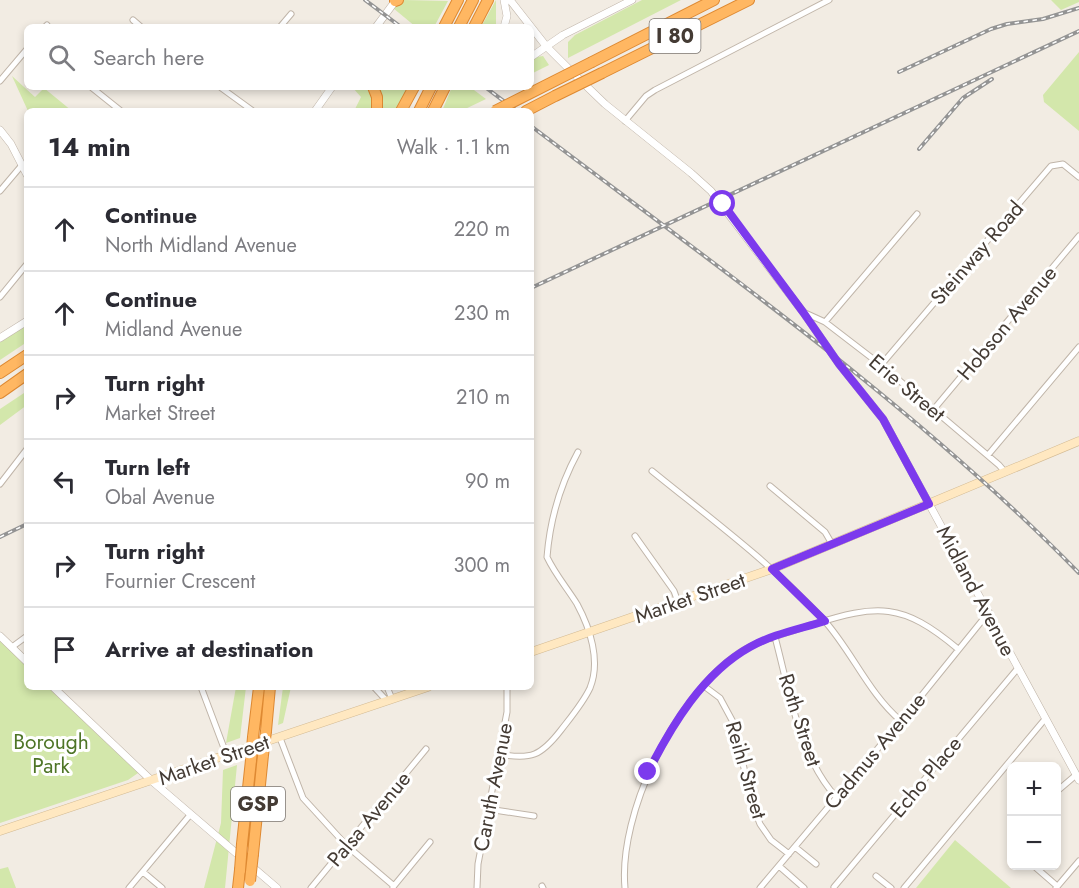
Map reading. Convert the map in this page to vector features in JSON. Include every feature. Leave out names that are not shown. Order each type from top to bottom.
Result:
[{"type":"highway","points":[[446,24],[458,0]]},
{"type":"highway","points":[[461,24],[473,0]]},
{"type":"highway","points":[[476,24],[488,0]]},
{"type":"highway","name":"I 80","points":[[501,108],[714,0]]},
{"type":"highway","name":"I 80","points":[[532,108],[749,0]]},
{"type":"highway","points":[[374,90],[377,108]]},
{"type":"highway","points":[[403,108],[413,90]]},
{"type":"highway","points":[[407,108],[414,90]]},
{"type":"highway","points":[[420,108],[430,90]]},
{"type":"highway","points":[[434,108],[443,90]]},
{"type":"highway","points":[[0,373],[24,357]]},
{"type":"highway","points":[[0,393],[24,376]]},
{"type":"highway","name":"GSP","points":[[238,888],[259,690]]},
{"type":"highway","name":"GSP","points":[[250,884],[270,690]]},
{"type":"main road","name":"Market Street","points":[[534,651],[772,569],[1079,441]]},
{"type":"main road","name":"Market Street","points":[[0,831],[419,690]]},
{"type":"street","points":[[378,24],[396,0]]},
{"type":"street","points":[[626,121],[646,96],[655,90],[829,0]]},
{"type":"street","points":[[505,24],[506,1]]},
{"type":"street","name":"Midland Avenue","points":[[506,1],[526,24]]},
{"type":"street","points":[[534,55],[629,1]]},
{"type":"street","points":[[283,24],[291,14]]},
{"type":"street","points":[[133,20],[138,24]]},
{"type":"street","name":"Midland Avenue","points":[[534,32],[585,85],[711,191],[883,419],[1078,777]]},
{"type":"street","points":[[0,81],[24,53]]},
{"type":"street","points":[[96,90],[117,108]]},
{"type":"street","points":[[228,90],[249,108]]},
{"type":"street","points":[[317,108],[330,90]]},
{"type":"street","points":[[0,130],[11,144],[24,170]]},
{"type":"street","name":"Steinway Road","points":[[881,365],[1051,166],[1062,164],[1079,177]]},
{"type":"street","points":[[0,190],[21,165]]},
{"type":"street","points":[[825,322],[917,214]]},
{"type":"street","name":"Hobson Avenue","points":[[934,409],[1079,236]]},
{"type":"street","points":[[0,297],[24,268]]},
{"type":"street","name":"Erie Street","points":[[803,312],[825,322],[881,365],[1005,472]]},
{"type":"street","points":[[1,335],[24,323]]},
{"type":"street","points":[[988,455],[1079,347]]},
{"type":"street","points":[[499,754],[524,758],[540,753],[550,744],[585,698],[594,671],[594,652],[589,632],[577,604],[547,557],[558,495],[564,477],[578,452]]},
{"type":"street","points":[[0,484],[24,453]]},
{"type":"street","points":[[652,471],[772,569],[825,621],[881,702],[901,721]]},
{"type":"street","points":[[770,486],[825,532],[832,544]]},
{"type":"street","points":[[635,536],[674,591],[678,602]]},
{"type":"street","points":[[625,888],[625,852],[648,772],[669,733],[704,686],[720,668],[739,653],[761,641],[858,611],[895,613],[928,626],[958,649]]},
{"type":"street","name":"Cadmus Avenue","points":[[760,888],[901,721],[989,612]]},
{"type":"street","points":[[0,636],[24,659]]},
{"type":"street","name":"Roth Street","points":[[775,637],[810,759],[820,778],[837,798]]},
{"type":"street","points":[[12,647],[24,638]]},
{"type":"street","name":"Echo Place","points":[[834,886],[1018,668]]},
{"type":"street","name":"Reihl Street","points":[[704,686],[720,698],[730,714],[753,806],[760,824],[771,840],[789,854]]},
{"type":"street","points":[[56,690],[152,781],[277,888]]},
{"type":"street","points":[[202,690],[227,756]]},
{"type":"street","points":[[377,690],[389,700]]},
{"type":"street","points":[[387,690],[389,700]]},
{"type":"street","name":"Caruth Avenue","points":[[477,888],[478,864],[507,712],[507,690]]},
{"type":"street","points":[[904,888],[1045,719]]},
{"type":"street","points":[[280,738],[303,798],[346,846],[393,887],[430,842]]},
{"type":"street","name":"Palsa Avenue","points":[[311,888],[426,749]]},
{"type":"street","points":[[1061,789],[1078,777]]},
{"type":"street","points":[[488,809],[534,816]]},
{"type":"street","points":[[129,888],[190,815]]},
{"type":"street","points":[[795,847],[816,864]]},
{"type":"street","points":[[1038,870],[1057,887],[1079,861]]},
{"type":"street","points":[[779,866],[804,888]]},
{"type":"street","points":[[143,872],[162,888]]},
{"type":"street","points":[[876,876],[891,888]]},
{"type":"green space","points":[[404,0],[448,1],[436,24],[412,24],[393,8]]},
{"type":"green space","points":[[496,0],[496,24],[483,24]]},
{"type":"green space","points":[[642,0],[681,0],[568,58],[568,42],[575,35]]},
{"type":"green space","points":[[1051,0],[1079,0],[1079,2],[1061,10]]},
{"type":"green space","points":[[1079,52],[1079,131],[1044,102],[1043,95]]},
{"type":"green space","points":[[543,56],[549,65],[534,72],[534,58]]},
{"type":"green space","points":[[12,76],[24,87],[24,90],[35,97],[42,90],[46,90],[68,108],[27,108]]},
{"type":"green space","points":[[355,90],[412,90],[404,108],[356,108],[361,97]]},
{"type":"green space","points":[[451,90],[474,90],[486,99],[467,108],[443,108]]},
{"type":"green space","points":[[24,326],[24,344],[0,360],[0,342]]},
{"type":"green space","points":[[24,393],[24,407],[0,425],[0,409]]},
{"type":"green space","name":"Borough Park","points":[[0,637],[24,659],[24,690],[56,690],[141,771],[128,780],[0,823]]},
{"type":"green space","points":[[235,690],[246,690],[240,738],[226,743]]},
{"type":"green space","points":[[283,690],[290,690],[283,723],[278,725]]},
{"type":"green space","points":[[237,765],[225,888],[204,888],[221,823],[223,770]]},
{"type":"green space","points":[[955,840],[1011,888],[916,888]]},
{"type":"green space","points":[[8,867],[16,888],[0,888],[0,869]]},
{"type":"railway","points":[[365,0],[397,24]]},
{"type":"railway","points":[[899,72],[991,29],[1007,24],[1043,19],[1079,8]]},
{"type":"railway","points":[[534,287],[1079,31]]},
{"type":"railway","points":[[919,149],[963,98],[992,79]]},
{"type":"railway","points":[[489,90],[513,108]]},
{"type":"railway","points":[[534,128],[743,285],[882,395],[1016,511],[1079,573]]},
{"type":"railway","points":[[0,537],[24,525]]},
{"type":"route","points":[[648,772],[680,717],[720,668],[739,653],[761,641],[825,621],[772,569],[929,504],[883,419],[839,364],[723,204]]}]
